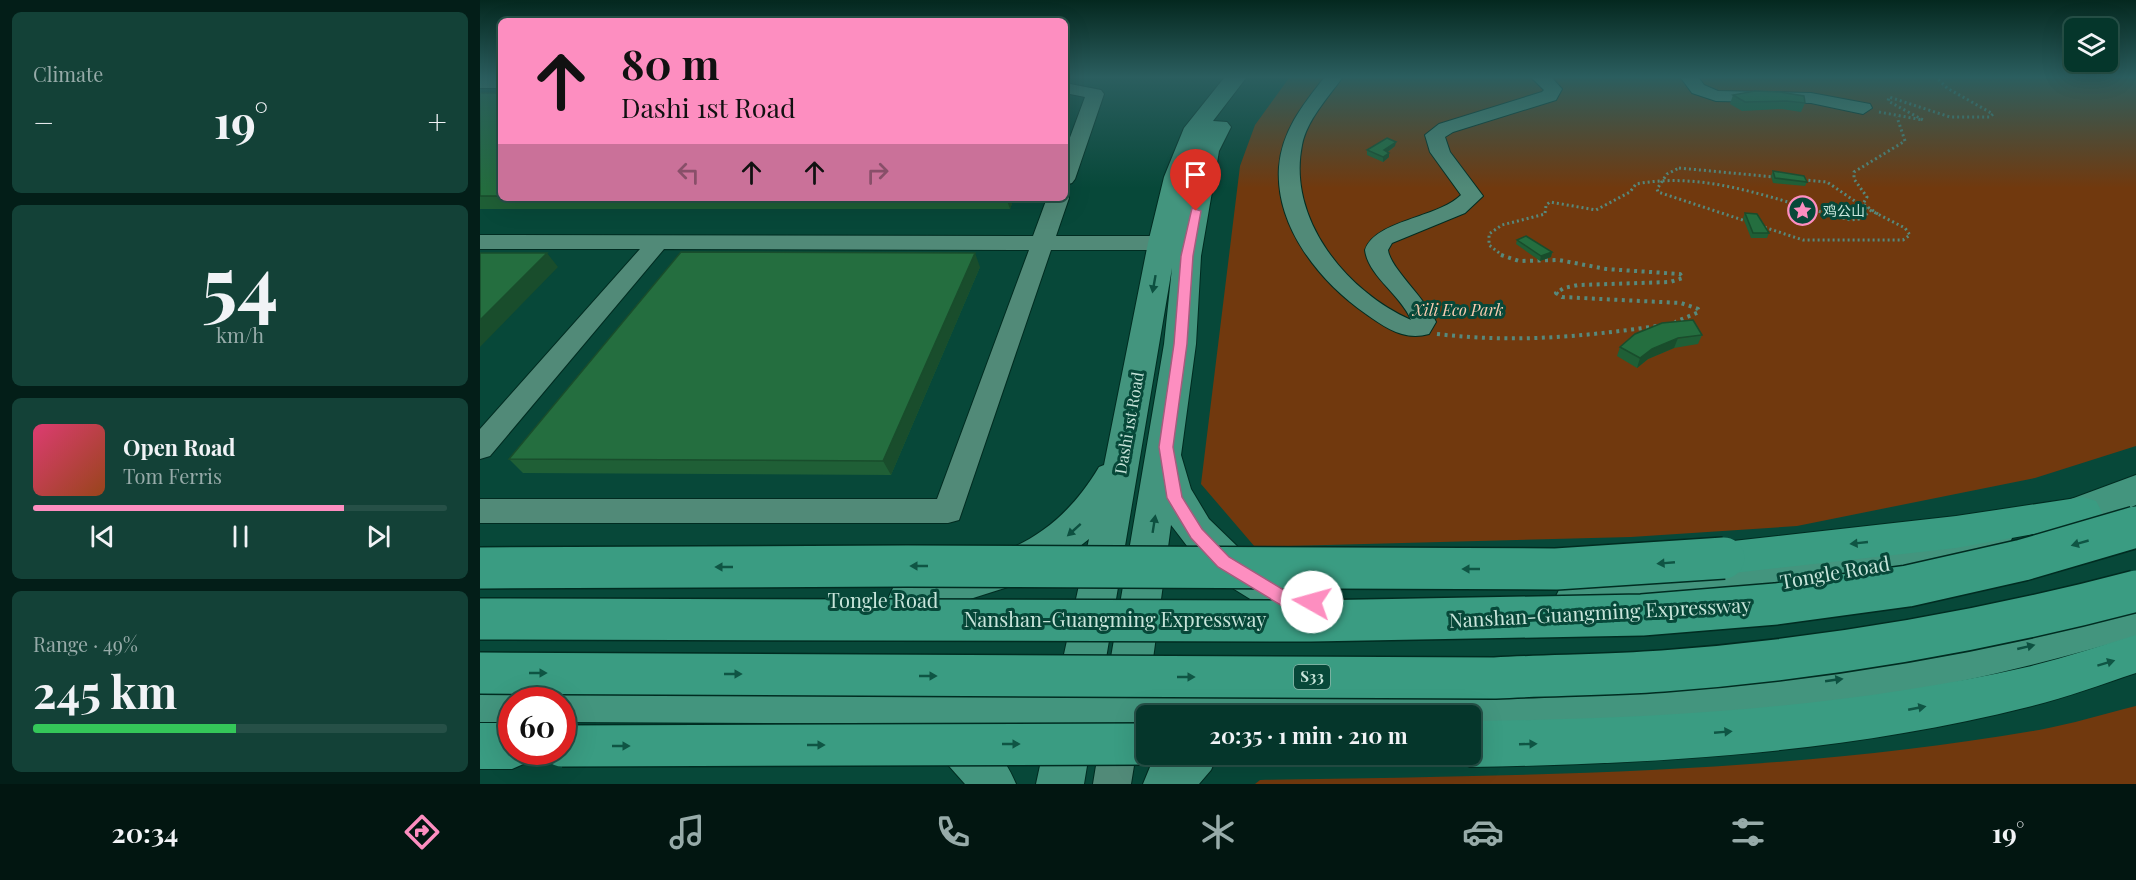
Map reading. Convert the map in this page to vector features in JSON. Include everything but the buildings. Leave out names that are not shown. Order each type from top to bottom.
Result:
[{"type":"highway","points":[[480,568],[907,566],[1556,569],[1724,558],[1956,532],[2083,512]]},
{"type":"highway","name":"Nanshan-Guangming Expressway","points":[[480,619],[1311,621],[1642,615],[1776,604],[1908,586],[2023,560],[2136,527]]},
{"type":"highway","name":"S33","points":[[480,673],[1495,678],[1660,671],[1811,657],[1952,635],[2072,609],[2136,591]]},
{"type":"highway","points":[[1481,744],[1624,740],[1771,728],[1887,714],[2028,687],[2136,654]]},
{"type":"highway","points":[[576,746],[1136,744]]},
{"type":"highway","points":[[480,746],[498,746]]},
{"type":"main road","name":"Dashi 1st Road","points":[[1060,784],[1126,446],[1162,243],[1182,158],[1205,115]]},
{"type":"main road","points":[[1125,704],[1166,447],[1180,344],[1187,256],[1205,158],[1227,115]]},
{"type":"main road","points":[[908,601],[983,580],[1032,560],[1048,550],[1094,509],[1126,446]]},
{"type":"main road","points":[[1166,447],[1175,498],[1196,534],[1224,562],[1290,602]]},
{"type":"main road","name":"Tongle Road","points":[[480,598],[1290,602],[1633,594],[1769,585],[1893,563],[2083,512],[2136,489]]},
{"type":"main road","points":[[576,701],[1075,704],[1509,702],[1680,695],[1824,682],[1965,661],[2074,636],[2136,618]]},
{"type":"main road","points":[[480,701],[498,701]]},
{"type":"main road","points":[[1289,705],[1299,702]]},
{"type":"main road","points":[[879,703],[946,728],[976,760],[992,784]]},
{"type":"main road","points":[[1167,784],[1185,765]]},
{"type":"street","points":[[1068,170],[1088,115]]},
{"type":"street","points":[[1307,115],[1293,145],[1291,183],[1299,217],[1307,238],[1337,280],[1394,321],[1405,327],[1420,328],[1424,322],[1418,308],[1377,255],[1379,243],[1384,238],[1450,212],[1470,200],[1472,196],[1469,187],[1442,156],[1435,135],[1446,128],[1490,115]]},
{"type":"street","points":[[480,511],[948,511],[1057,201]]},
{"type":"street","points":[[480,242],[1162,243]]},
{"type":"street","points":[[480,448],[658,242]]},
{"type":"street","points":[[1112,784],[1125,704]]},
{"type":"path","points":[[1878,214],[1870,211],[1863,204],[1867,197],[1854,179],[1854,172],[1858,167],[1905,141],[1897,117],[1923,120],[1914,115]]},
{"type":"path","points":[[1943,115],[1950,117],[1990,117],[1992,115]]},
{"type":"path","points":[[1679,168],[1820,181],[1831,184],[1878,214],[1905,228],[1910,232],[1909,238],[1814,241],[1797,238],[1658,192],[1656,189],[1666,179],[1667,174],[1679,168]]},
{"type":"path","points":[[1420,328],[1448,337],[1561,338],[1667,325],[1694,316],[1699,312],[1698,309],[1681,303],[1562,297],[1556,293],[1566,286],[1582,284],[1614,286],[1669,282],[1683,278],[1680,274],[1611,270],[1570,261],[1527,263],[1510,261],[1497,254],[1489,245],[1489,234],[1496,226],[1512,220],[1539,217],[1545,214],[1546,205],[1550,202],[1596,210],[1630,192],[1636,184],[1666,179],[1734,188],[1850,220],[1861,219],[1870,211]]},
{"type":"green space","name":"Xili Eco Park","points":[[1263,115],[2136,115],[2136,446],[2035,478],[1797,526],[1631,537],[1255,547],[1201,484],[1240,166],[1255,125]]},
{"type":"green space","points":[[2136,706],[2136,784],[1255,784],[1260,780],[1650,770],[1845,756],[1942,745],[2039,730]]},
{"type":"place","name":"鸡公山","points":[[1802,211]]},
{"type":"route","points":[[1196,211],[1187,256],[1180,344],[1166,447],[1169,477],[1175,498],[1196,534],[1224,562],[1257,585],[1290,602],[1312,602]]}]
